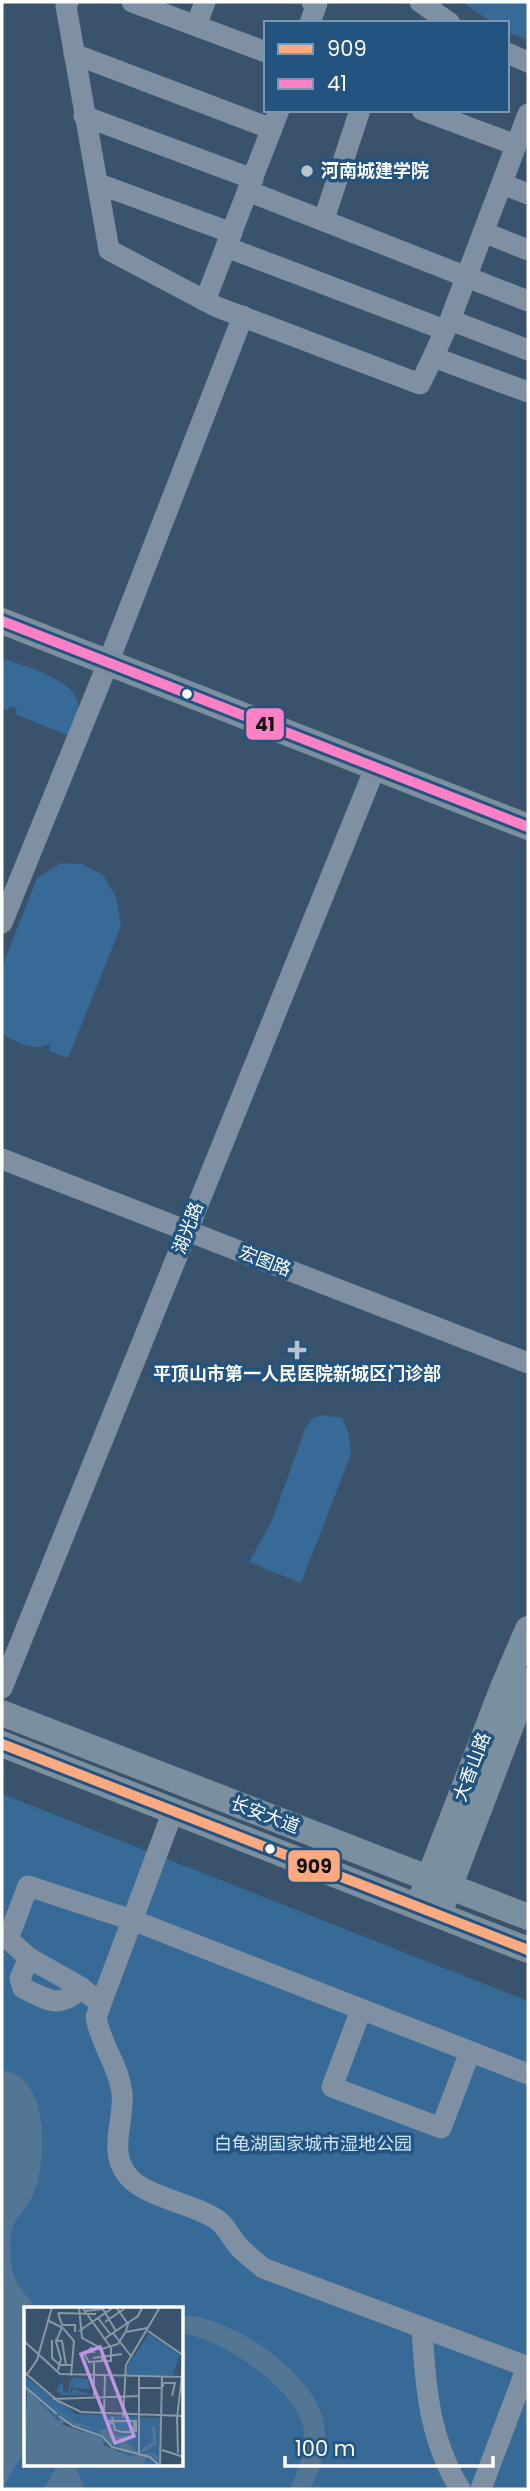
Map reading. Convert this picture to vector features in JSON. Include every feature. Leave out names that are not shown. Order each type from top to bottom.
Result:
[{"type":"main road","points":[[2,621],[528,827]]},
{"type":"main road","name":"大香山路","points":[[439,1882],[504,1685],[528,1629]]},
{"type":"main road","name":"大香山路","points":[[428,1910],[528,1681]]},
{"type":"main road","name":"长安大道","points":[[2,1713],[528,1917]]},
{"type":"main road","name":"长安大道","points":[[2,1744],[528,1950]]},
{"type":"street","points":[[68,2],[66,6],[84,116],[99,184],[109,250],[205,301],[420,384],[467,277],[524,130],[432,112]]},
{"type":"street","points":[[132,2],[264,51]]},
{"type":"street","points":[[196,26],[205,2]]},
{"type":"street","points":[[311,21],[317,4],[312,2]]},
{"type":"street","points":[[420,2],[447,21]]},
{"type":"street","points":[[74,54],[276,119],[205,301]]},
{"type":"street","points":[[509,54],[528,62]]},
{"type":"street","points":[[324,219],[359,112]]},
{"type":"street","points":[[84,116],[251,185],[324,219],[528,301]]},
{"type":"street","points":[[99,184],[229,240],[447,325],[528,349]]},
{"type":"street","points":[[502,184],[528,194]]},
{"type":"street","points":[[483,232],[528,250]]},
{"type":"street","points":[[2,923],[108,663],[243,316]]},
{"type":"street","points":[[433,357],[528,392]]},
{"type":"street","name":"湖光路","points":[[2,1688],[376,768]]},
{"type":"street","name":"宏图路","points":[[2,1159],[528,1363]]},
{"type":"street","points":[[173,1811],[96,2017],[98,2030],[118,2077],[122,2095],[118,2148],[120,2163],[129,2178],[142,2187],[194,2208],[220,2222],[239,2246],[264,2268],[528,2367],[481,2489]]},
{"type":"street","points":[[99,2003],[82,1987],[29,1958],[8,1939],[28,1886],[132,1920],[528,2074]]},
{"type":"street","points":[[361,2010],[332,2087],[441,2129],[470,2052]]},
{"type":"street","points":[[422,2327],[429,2412],[437,2440],[460,2489]]},
{"type":"green space","points":[[462,2],[528,2],[528,40],[509,33],[509,21],[490,21]]},
{"type":"green space","points":[[2,658],[47,675],[69,688],[75,696],[78,709],[69,736],[15,714],[17,709],[10,706],[7,710],[2,708]]},
{"type":"green space","points":[[61,863],[82,864],[103,875],[116,897],[121,926],[68,1058],[49,1051],[51,1043],[33,1047],[2,1034],[2,967],[37,878]]},
{"type":"green space","points":[[323,1415],[342,1418],[348,1431],[351,1454],[301,1583],[249,1562],[272,1521],[305,1429],[313,1418]]},
{"type":"green space","name":"白龟湖国家城市湿地公园","points":[[2,1794],[528,2001],[528,2489],[2,2489]]},
{"type":"shaded area","points":[[2,2071],[18,2076],[29,2087],[37,2103],[42,2142],[38,2180],[29,2203],[15,2222],[11,2237],[13,2275],[19,2287],[36,2307],[24,2307],[24,2454],[2,2489]]},
{"type":"shaded area","points":[[184,2315],[221,2324],[242,2334],[281,2361],[311,2394],[320,2410],[325,2440],[318,2471],[310,2489],[289,2489],[301,2459],[304,2433],[297,2412],[286,2397],[271,2381],[234,2354],[197,2337],[184,2334]]},
{"type":"shaded area","points":[[56,2466],[75,2466],[85,2489],[44,2489]]},
{"type":"transit line","name":"41","points":[[2,621],[528,827]]},
{"type":"transit line","name":"909","points":[[2,1744],[528,1950]]},
{"type":"place","name":"河南城建学院","points":[[307,171]]},
{"type":"place","name":"平顶山市第一人民医院新城区门诊部","points":[[297,1350]]}]
